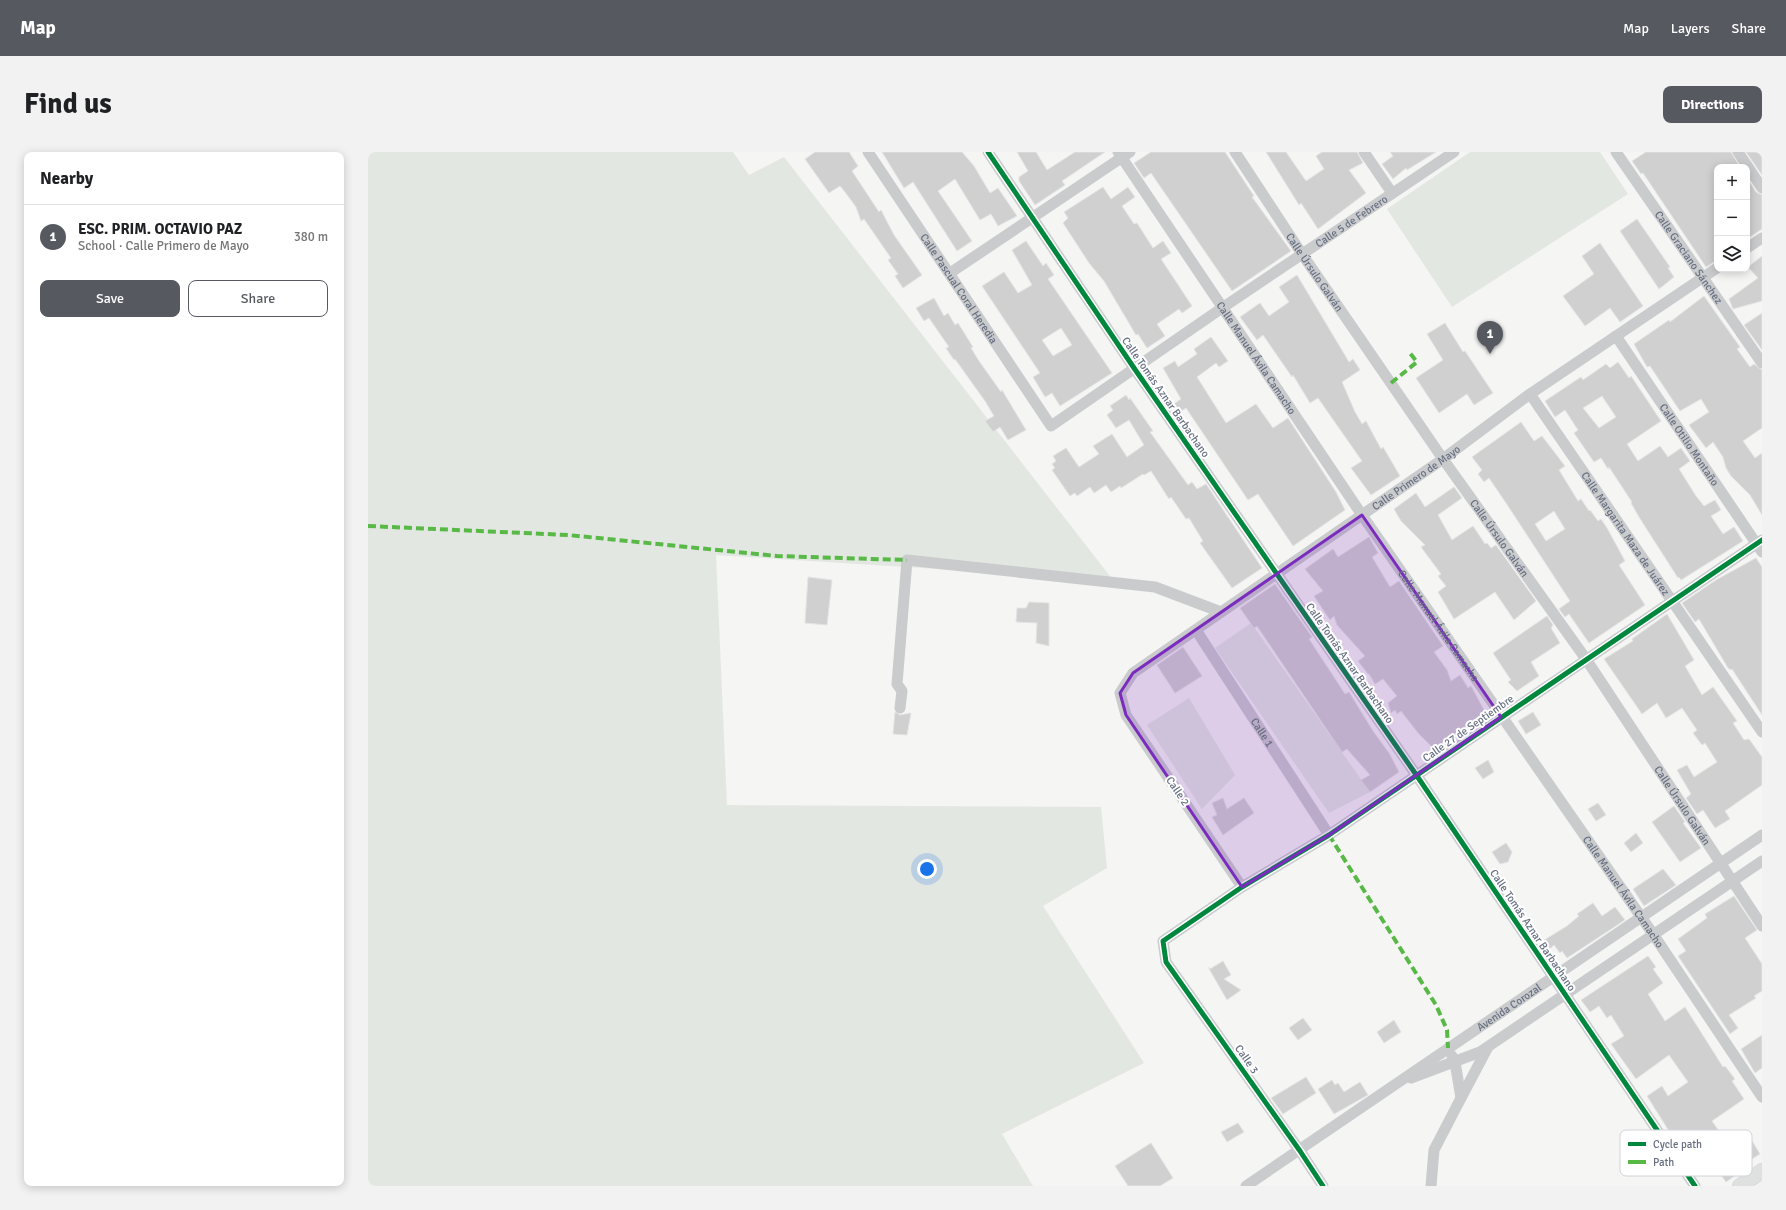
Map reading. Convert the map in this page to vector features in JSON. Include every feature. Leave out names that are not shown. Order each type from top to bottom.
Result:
[{"type":"main road","points":[[1740,1186],[1762,1171]]},
{"type":"street","name":"Calle Pascual Coral Heredia","points":[[868,152],[1051,426]]},
{"type":"street","name":"Calle Tomás Aznar Barbachano","points":[[988,152],[1134,368],[1417,776],[1657,1130]]},
{"type":"street","name":"Calle Úrsulo Galván","points":[[1235,152],[1302,254],[1443,459],[1586,659],[1762,926]]},
{"type":"street","points":[[1364,152],[1392,193]]},
{"type":"street","name":"Calle 5 de Febrero","points":[[1051,426],[1222,308],[1454,152]]},
{"type":"street","name":"Calle Graciano Sánchez","points":[[1616,152],[1762,363]]},
{"type":"street","points":[[1738,152],[1762,188]]},
{"type":"street","points":[[950,273],[1123,154]]},
{"type":"street","name":"Calle Manuel Ávila Camacho","points":[[1123,154],[1222,308],[1362,515],[1653,934],[1762,1097]]},
{"type":"street","points":[[1750,246],[1762,238]]},
{"type":"street","name":"Calle Primero de Mayo","points":[[1120,693],[1132,673],[1443,459],[1530,394],[1714,270]]},
{"type":"street","name":"Calle Otilio Montaño","points":[[1616,336],[1760,545]]},
{"type":"street","name":"Calle Margarita Maza de Juárez","points":[[1530,394],[1762,732]]},
{"type":"street","name":"Calle 27 de Septiembre","points":[[1163,941],[1242,887],[1329,835],[1672,601],[1760,545]]},
{"type":"street","points":[[900,708],[902,691],[897,684],[907,560],[1154,587],[1221,612]]},
{"type":"street","name":"Calle 1","points":[[1196,630],[1329,835]]},
{"type":"street","name":"Calle 2","points":[[1120,693],[1126,715],[1242,887]]},
{"type":"street","name":"Avenida Corozal","points":[[1246,1186],[1300,1151],[1448,1048],[1642,918],[1762,835]]},
{"type":"street","name":"Avenida Corozal","points":[[1394,1085],[1480,1052],[1762,861]]},
{"type":"street","name":"Calle 3","points":[[1163,941],[1166,962],[1300,1151],[1323,1186]]},
{"type":"street","points":[[1431,1186],[1434,1150],[1490,1045]]},
{"type":"street","points":[[1448,1048],[1455,1062],[1461,1098]]},
{"type":"street","name":"Calle Tomás Aznar Barbachano","points":[[1688,1176],[1695,1186]]},
{"type":"highlighted area","points":[[1362,515],[1501,717],[1329,835],[1242,887],[1126,715],[1120,693],[1133,673]]},
{"type":"shaded area","points":[[368,152],[733,152],[749,175],[784,157],[1113,580],[716,555],[727,805],[1101,807],[1107,868],[1043,906],[1144,1063],[1002,1134],[1033,1186],[368,1186]]},
{"type":"shaded area","points":[[1470,152],[1600,152],[1628,194],[1452,307],[1387,209]]},
{"type":"shaded area","points":[[1251,623],[1370,792],[1329,813],[1215,648]]},
{"type":"shaded area","points":[[1189,698],[1235,775],[1202,809],[1147,725]]},
{"type":"building","points":[[815,152],[849,152],[858,166],[852,171],[879,212],[881,210],[894,235],[922,275],[903,288],[895,276],[898,274],[888,260],[891,258],[864,219],[861,221],[856,207],[845,192],[840,186],[829,193],[805,159]]},
{"type":"building","points":[[882,152],[962,152],[974,166],[990,193],[998,188],[1017,216],[998,226],[991,214],[980,220],[955,179],[938,191],[972,241],[957,251],[913,182],[904,188]]},
{"type":"building","points":[[1017,152],[1036,152],[1047,170],[1075,152],[1105,152],[1062,181],[1065,185],[1035,205],[1019,181],[1019,177],[1028,171]]},
{"type":"building","points":[[1151,152],[1225,152],[1254,196],[1252,197],[1291,251],[1232,291],[1151,173],[1144,178],[1134,163]]},
{"type":"building","points":[[1266,152],[1286,152],[1306,181],[1324,169],[1316,156],[1322,152],[1357,152],[1363,163],[1349,170],[1366,193],[1318,229],[1301,203],[1299,205]]},
{"type":"building","points":[[1390,152],[1436,152],[1407,170],[1406,168],[1393,179],[1382,164],[1393,156]]},
{"type":"building","points":[[1646,152],[1731,152],[1738,164],[1714,164],[1714,262],[1706,267],[1643,173],[1641,174],[1632,161]]},
{"type":"building","points":[[1746,152],[1762,152],[1762,175]]},
{"type":"building","points":[[1750,183],[1756,192],[1762,195],[1762,229],[1750,237]]},
{"type":"building","points":[[1103,187],[1111,199],[1128,187],[1135,197],[1122,206],[1134,224],[1137,223],[1153,248],[1163,241],[1171,253],[1161,259],[1192,306],[1182,313],[1179,309],[1157,324],[1165,336],[1147,348],[1138,334],[1136,335],[1104,281],[1089,263],[1063,223],[1068,218],[1064,212]]},
{"type":"building","points":[[1637,219],[1670,267],[1668,268],[1674,277],[1659,289],[1620,231]]},
{"type":"building","points":[[1026,241],[1043,266],[1046,263],[1054,275],[1048,279],[1112,373],[1060,406],[1052,393],[1045,397],[1033,377],[1040,373],[982,286],[1004,272],[1018,293],[1032,285],[1012,250]],"holes":[[[1061,328],[1072,345],[1053,356],[1042,340]]]},
{"type":"building","points":[[1600,243],[1643,306],[1620,322],[1610,308],[1585,326],[1563,296],[1594,274],[1582,256]]},
{"type":"building","points":[[1762,256],[1762,301],[1733,309],[1729,299],[1758,278],[1750,269],[1750,265]]},
{"type":"building","points":[[1297,275],[1349,362],[1353,359],[1360,370],[1342,382],[1362,424],[1366,421],[1381,449],[1383,447],[1400,476],[1371,495],[1351,468],[1362,461],[1318,398],[1310,403],[1293,375],[1292,377],[1263,335],[1257,340],[1240,317],[1260,303],[1269,316],[1289,302],[1279,287]]},
{"type":"building","points":[[1704,296],[1740,347],[1737,349],[1750,367],[1754,364],[1762,370],[1762,428],[1743,441],[1755,458],[1762,453],[1762,515],[1750,495],[1731,476],[1726,468],[1723,457],[1713,442],[1706,448],[1689,425],[1709,412],[1701,399],[1680,411],[1650,366],[1647,367],[1634,344],[1669,320],[1670,322]]},
{"type":"building","points":[[934,298],[944,316],[948,313],[955,325],[958,323],[973,347],[971,348],[979,361],[1001,392],[1002,390],[1026,430],[1008,440],[1000,427],[993,432],[985,421],[994,416],[985,401],[955,359],[954,360],[946,348],[949,347],[929,318],[924,321],[916,308]]},
{"type":"building","points":[[1762,313],[1762,350],[1744,325]]},
{"type":"building","points":[[1445,323],[1463,352],[1465,351],[1493,393],[1474,405],[1467,394],[1439,413],[1416,378],[1443,360],[1427,334]]},
{"type":"building","points":[[1211,337],[1228,361],[1219,367],[1216,363],[1197,377],[1226,423],[1256,404],[1273,428],[1288,418],[1336,492],[1345,510],[1293,546],[1258,494],[1248,500],[1186,408],[1180,412],[1174,404],[1181,399],[1163,368],[1175,361],[1178,367],[1197,354],[1194,349]]},
{"type":"building","points":[[1618,362],[1629,378],[1631,376],[1661,421],[1627,444],[1638,461],[1660,446],[1668,457],[1681,448],[1690,461],[1679,469],[1696,496],[1704,506],[1715,500],[1721,510],[1711,516],[1723,534],[1734,527],[1743,541],[1681,580],[1679,577],[1678,578],[1639,517],[1631,503],[1632,502],[1609,467],[1608,469],[1601,458],[1594,462],[1574,433],[1578,430],[1565,410],[1555,417],[1545,401],[1581,377],[1583,380],[1606,364],[1610,368]],"holes":[[[1602,396],[1616,417],[1599,428],[1583,408]]]},
{"type":"building","points":[[1126,395],[1129,400],[1130,398],[1153,431],[1150,432],[1188,485],[1192,482],[1197,489],[1206,484],[1262,568],[1232,588],[1200,543],[1203,541],[1189,518],[1186,519],[1171,497],[1169,499],[1151,471],[1111,492],[1106,485],[1094,493],[1090,487],[1077,496],[1075,493],[1070,496],[1052,470],[1055,468],[1052,464],[1056,461],[1053,456],[1066,448],[1079,467],[1099,454],[1093,446],[1112,434],[1127,457],[1144,445],[1129,420],[1116,428],[1107,415],[1113,410],[1110,406]]},
{"type":"building","points":[[1521,422],[1534,441],[1542,436],[1565,466],[1559,470],[1578,501],[1581,499],[1589,511],[1590,510],[1598,521],[1601,519],[1607,528],[1625,561],[1619,565],[1645,605],[1589,643],[1569,614],[1565,617],[1559,609],[1570,601],[1489,478],[1484,482],[1478,474],[1482,470],[1472,457]],"holes":[[[1554,511],[1565,529],[1546,541],[1535,524]]]},
{"type":"building","points":[[1454,487],[1462,498],[1438,515],[1452,540],[1473,526],[1485,544],[1487,543],[1491,548],[1496,545],[1536,601],[1514,620],[1495,592],[1454,619],[1438,592],[1446,586],[1438,576],[1441,574],[1421,547],[1425,545],[1401,521],[1394,509],[1416,493],[1425,507]]},
{"type":"building","points":[[1369,537],[1378,553],[1372,557],[1390,587],[1399,581],[1443,646],[1434,652],[1447,670],[1451,681],[1460,675],[1468,688],[1471,686],[1485,712],[1434,749],[1419,734],[1401,711],[1397,714],[1395,710],[1391,713],[1388,703],[1397,696],[1383,679],[1375,684],[1358,661],[1365,656],[1337,625],[1334,616],[1330,620],[1314,596],[1323,591],[1305,569],[1333,549],[1338,557]]},
{"type":"building","points":[[1756,558],[1762,567],[1762,715],[1732,669],[1731,670],[1728,668],[1699,619],[1695,622],[1682,603],[1716,580]]},
{"type":"building","points":[[808,577],[832,580],[827,625],[805,623]]},
{"type":"building","points":[[1275,584],[1312,637],[1309,639],[1345,694],[1349,692],[1373,731],[1389,753],[1399,772],[1370,792],[1361,780],[1370,775],[1347,749],[1342,752],[1257,626],[1254,628],[1240,608]]},
{"type":"building","points":[[1029,602],[1049,603],[1049,646],[1036,643],[1037,623],[1016,622],[1017,608],[1026,608]]},
{"type":"building","points":[[1667,614],[1694,660],[1685,666],[1702,695],[1713,687],[1737,721],[1733,723],[1744,740],[1749,739],[1762,757],[1762,785],[1725,811],[1730,819],[1715,828],[1703,810],[1697,814],[1686,798],[1691,794],[1677,770],[1687,765],[1694,777],[1717,762],[1705,743],[1702,745],[1693,733],[1697,730],[1682,708],[1666,718],[1657,703],[1642,714],[1604,659],[1633,641],[1632,639]]},
{"type":"building","points":[[1547,616],[1553,625],[1551,628],[1560,643],[1531,662],[1539,676],[1517,691],[1508,682],[1511,680],[1493,653]]},
{"type":"building","points":[[1183,647],[1202,676],[1175,693],[1157,665]]},
{"type":"building","points":[[895,712],[900,715],[911,713],[907,735],[893,734]]},
{"type":"building","points":[[1533,712],[1541,725],[1526,734],[1518,721]]},
{"type":"building","points":[[1488,760],[1494,772],[1483,779],[1475,768]]},
{"type":"building","points":[[1223,798],[1227,809],[1244,798],[1254,813],[1223,835],[1212,817],[1217,815],[1212,803]]},
{"type":"building","points":[[1598,803],[1606,815],[1596,821],[1588,809]]},
{"type":"building","points":[[1674,806],[1685,822],[1683,823],[1701,848],[1680,862],[1652,822]]},
{"type":"building","points":[[1636,833],[1643,843],[1631,852],[1624,843]]},
{"type":"building","points":[[1506,843],[1512,852],[1508,862],[1500,864],[1492,852]]},
{"type":"building","points":[[1663,869],[1676,885],[1644,906],[1633,889]]},
{"type":"building","points":[[1734,896],[1757,930],[1745,938],[1762,964],[1762,991],[1754,996],[1756,998],[1729,1015],[1738,1028],[1730,1034],[1678,956],[1686,951],[1678,939],[1707,918],[1705,914]]},
{"type":"building","points":[[1593,903],[1602,916],[1615,907],[1625,920],[1567,958],[1562,951],[1560,953],[1554,945],[1547,951],[1541,942],[1567,926],[1579,916],[1577,914]]},
{"type":"building","points":[[1648,956],[1656,967],[1653,969],[1663,983],[1648,994],[1665,1021],[1685,1007],[1723,1067],[1725,1066],[1735,1079],[1732,1081],[1744,1099],[1712,1121],[1718,1130],[1668,1130],[1647,1096],[1662,1086],[1668,1096],[1688,1082],[1669,1055],[1636,1079],[1611,1044],[1624,1036],[1611,1015],[1607,1018],[1599,1006],[1590,1012],[1581,1000]]},
{"type":"building","points":[[1223,961],[1231,975],[1224,979],[1241,990],[1227,1000],[1208,967],[1210,969]]},
{"type":"building","points":[[1303,1018],[1312,1030],[1298,1040],[1289,1028]]},
{"type":"building","points":[[1394,1020],[1401,1032],[1384,1043],[1377,1032]]},
{"type":"building","points":[[1762,1035],[1762,1068],[1755,1073],[1741,1049]]},
{"type":"building","points":[[1306,1077],[1316,1093],[1283,1114],[1271,1098]]},
{"type":"building","points":[[1332,1080],[1335,1085],[1338,1083],[1344,1092],[1360,1082],[1368,1095],[1334,1114],[1318,1089]]},
{"type":"building","points":[[1238,1123],[1244,1132],[1227,1142],[1221,1132]]},
{"type":"building","points":[[1752,1141],[1760,1154],[1752,1159]]},
{"type":"building","points":[[1151,1143],[1173,1178],[1160,1186],[1128,1186],[1115,1166]]},
{"type":"building","points":[[1722,1176],[1734,1176],[1726,1182]]},
{"type":"marked path","points":[[1391,383],[1417,362],[1410,353]]},
{"type":"marked path","points":[[368,526],[568,535],[777,556],[907,560]]},
{"type":"marked path","points":[[1329,835],[1436,1005],[1447,1030],[1448,1048]]},
{"type":"cycle path","points":[[988,152],[1134,368],[1417,776],[1657,1130]]},
{"type":"cycle path","points":[[1323,1186],[1300,1151],[1166,962],[1163,941],[1242,887],[1329,835],[1762,540]]},
{"type":"cycle path","points":[[1688,1176],[1695,1186]]},
{"type":"place","name":"ESC. PRIM. OCTAVIO PAZ","points":[[1490,354]]}]
